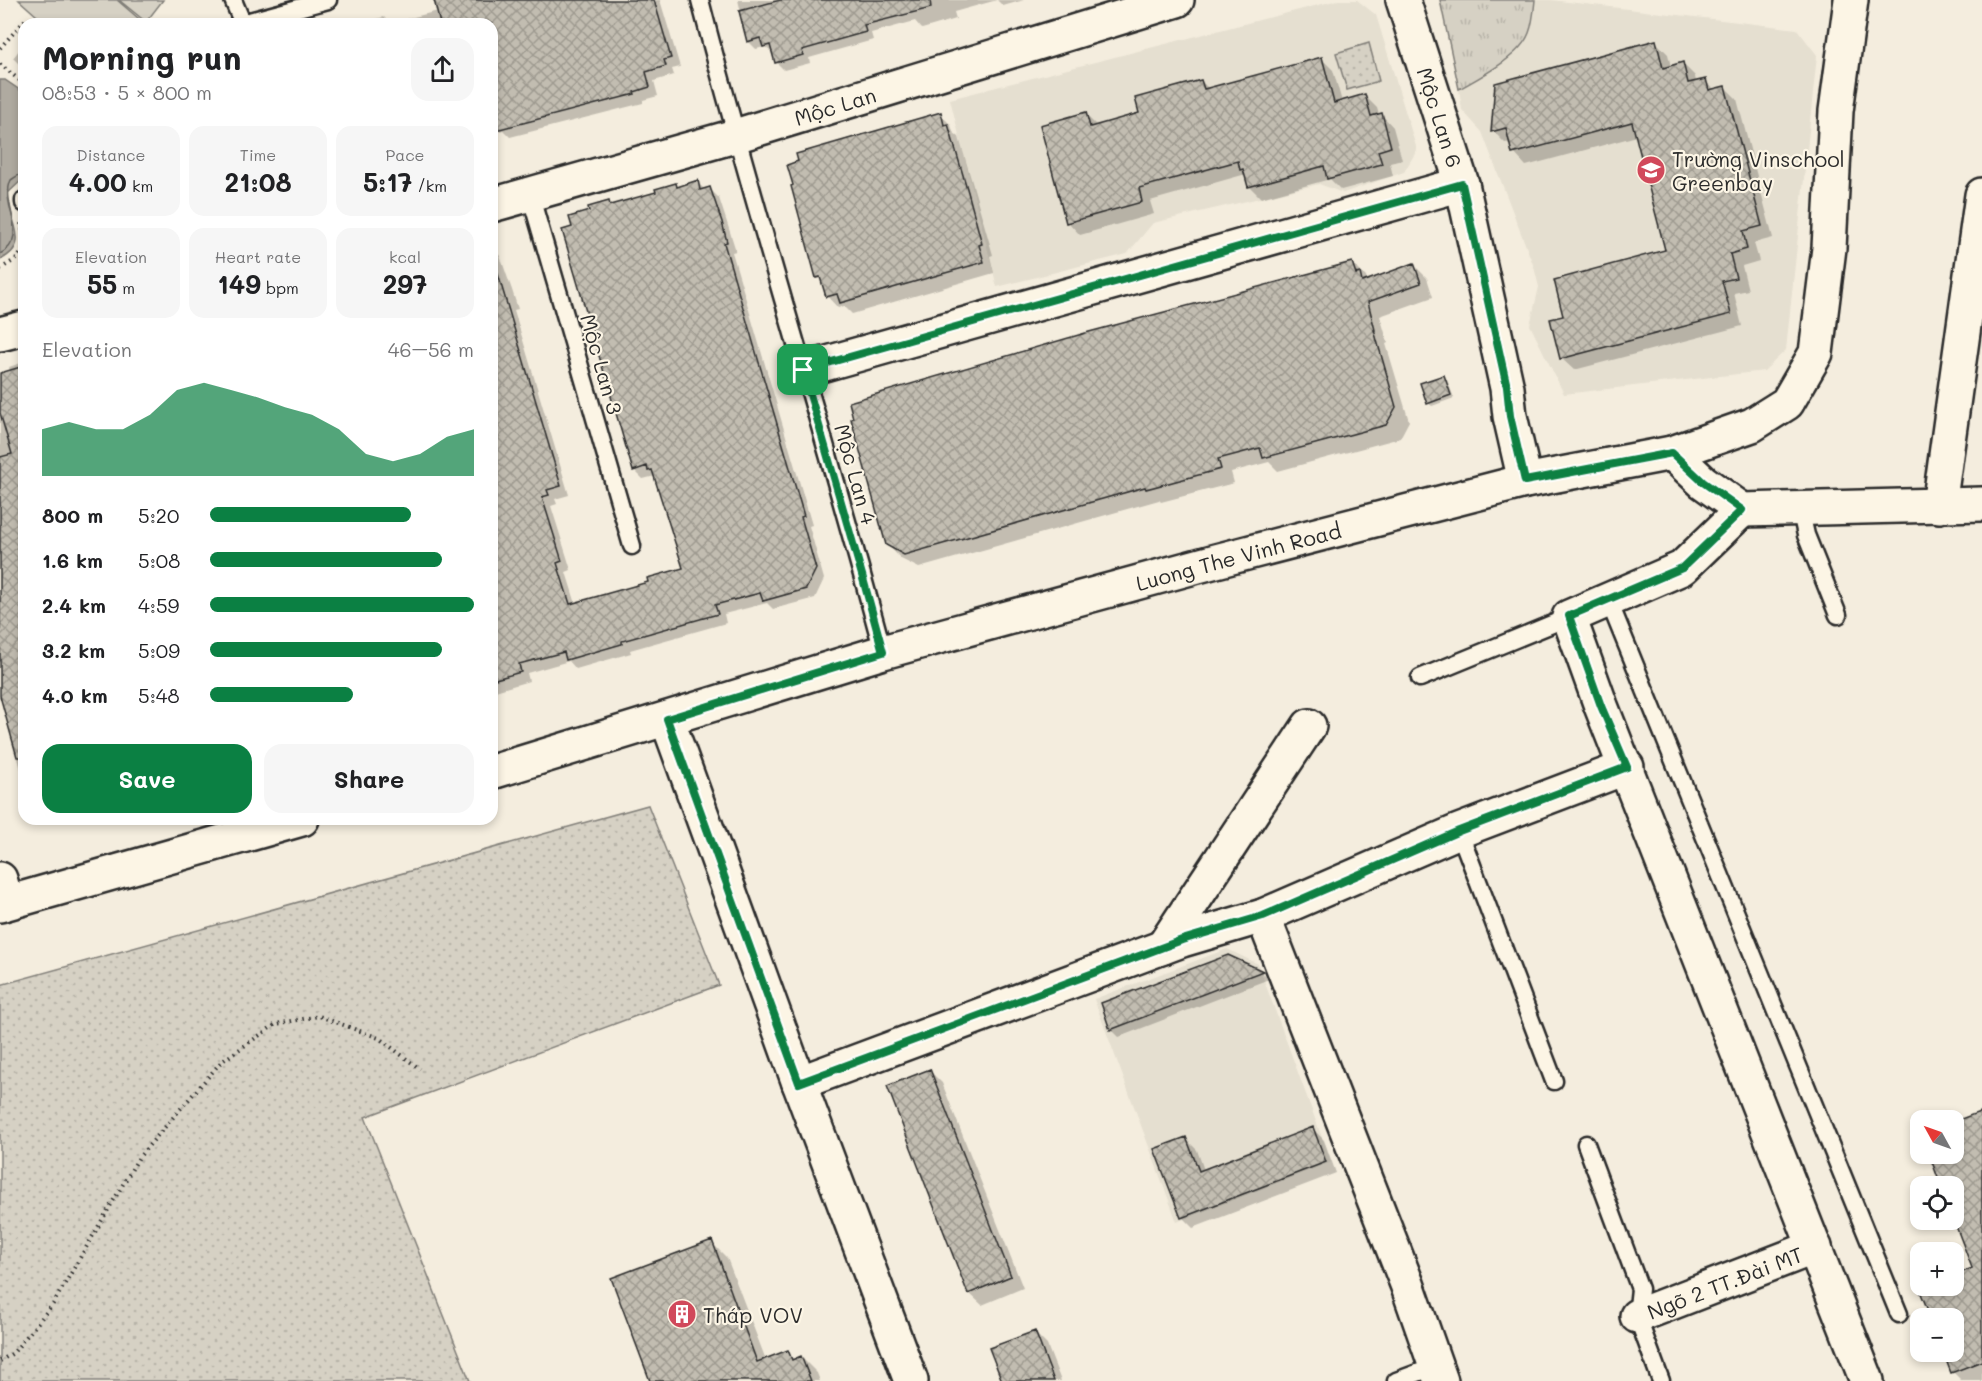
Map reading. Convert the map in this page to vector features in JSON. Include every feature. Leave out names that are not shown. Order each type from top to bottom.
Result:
[{"type":"street","name":"Mộc Lan","points":[[498,203],[735,136],[1177,0]]},
{"type":"street","name":"Mộc Lan 6","points":[[1403,0],[1462,184],[1507,387],[1510,416],[1525,481]]},
{"type":"street","name":"Luong The Vinh Road","points":[[498,770],[883,652],[1216,561],[1525,481],[1672,453],[1752,425],[1787,403],[1816,353],[1829,249],[1836,111],[1845,1]]},
{"type":"street","points":[[803,370],[1462,184]]},
{"type":"street","points":[[1939,507],[1982,195]]},
{"type":"street","points":[[0,334],[18,330]]},
{"type":"street","points":[[1672,453],[1703,482],[1742,510],[1939,507],[1982,504]]},
{"type":"street","points":[[1742,510],[1682,568],[1569,616],[1601,706],[1627,767],[1867,1381]]},
{"type":"street","points":[[667,719],[799,1083],[911,1381]]},
{"type":"street","points":[[1163,947],[1309,726]]},
{"type":"street","points":[[799,1083],[1163,947],[1263,916],[1459,831],[1627,767]]},
{"type":"street","points":[[2,895],[278,825]]},
{"type":"street","points":[[1263,916],[1407,1284],[1439,1374]]},
{"type":"street","name":"Ngõ 2 TT.Đài MT","points":[[1636,1316],[1815,1247]]},
{"type":"lane","points":[[233,0],[240,18]]},
{"type":"lane","points":[[261,18],[328,0]]},
{"type":"lane","name":"Mộc Lan 4","points":[[700,0],[735,136],[883,652]]},
{"type":"lane","name":"Mộc Lan 3","points":[[530,194],[632,546]]},
{"type":"lane","points":[[1800,508],[1806,535],[1838,615]]},
{"type":"lane","points":[[1608,599],[1899,1314]]},
{"type":"lane","points":[[1420,678],[1569,616]]},
{"type":"lane","points":[[1459,831],[1554,1081]]},
{"type":"lane","points":[[1586,1144],[1640,1289],[1636,1316],[1661,1381]]},
{"type":"lane","points":[[1396,1381],[1439,1374]]},
{"type":"path","points":[[0,48],[18,28]]},
{"type":"path","points":[[0,64],[18,79]]},
{"type":"path","points":[[0,72],[6,69]]},
{"type":"path","points":[[0,269],[18,258]]},
{"type":"path","points":[[0,1361],[13,1353],[52,1305],[139,1158],[221,1062],[239,1049],[276,1024],[319,1016],[380,1038],[420,1069]]},
{"type":"shaded area","points":[[1338,0],[1357,0],[1376,15],[1417,150],[1404,172],[1343,193],[1319,184],[1153,223],[1127,254],[997,287],[950,99]]},
{"type":"shaded area","name":"Trường Vinschool Greenbay","points":[[1535,0],[1797,29],[1817,55],[1786,350],[1764,371],[1564,394],[1530,325],[1539,287],[1534,267],[1482,132],[1462,110],[1459,89],[1496,68]]},
{"type":"shaded area","points":[[1227,949],[1258,964],[1331,1162],[1177,1222],[1094,999]]},
{"type":"green space","points":[[19,0],[117,0],[138,18],[39,18]]},
{"type":"green space","points":[[119,0],[163,0],[149,18],[141,18]]},
{"type":"green space","points":[[1440,0],[1535,0],[1529,33],[1524,42],[1499,66],[1459,89]]},
{"type":"green space","points":[[1369,43],[1379,81],[1347,90],[1336,53]]},
{"type":"green space","points":[[648,805],[719,985],[365,1117],[470,1381],[0,1381],[0,985]]},
{"type":"water","points":[[0,80],[5,80],[18,89],[18,184],[8,193],[17,239],[10,254],[0,260]]},
{"type":"building","points":[[434,0],[654,0],[671,58],[664,60],[666,66],[646,72],[650,87],[634,92],[635,94],[498,129],[498,18],[438,18]]},
{"type":"building","points":[[780,0],[930,0],[931,8],[864,25],[866,32],[802,50],[803,55],[775,63],[770,45],[763,47],[760,38],[747,42],[739,11]]},
{"type":"building","points":[[1656,40],[1663,68],[1683,62],[1688,83],[1706,79],[1709,90],[1725,86],[1762,226],[1743,231],[1747,249],[1730,254],[1736,278],[1722,281],[1731,314],[1560,359],[1550,319],[1563,316],[1554,280],[1665,250],[1632,122],[1512,154],[1506,128],[1491,132],[1495,83]]},
{"type":"building","points":[[1322,57],[1334,103],[1365,94],[1371,116],[1382,113],[1391,147],[1378,151],[1382,164],[1327,179],[1324,166],[1248,187],[1238,161],[1139,188],[1142,202],[1066,223],[1040,125],[1086,112],[1090,127],[1139,113],[1135,98],[1201,80],[1204,89]]},
{"type":"building","points":[[941,112],[944,125],[948,124],[968,192],[982,244],[979,245],[984,262],[840,303],[837,294],[826,297],[820,277],[816,278],[787,165],[798,161],[796,154]]},
{"type":"building","points":[[698,180],[700,190],[710,187],[727,242],[724,243],[804,516],[801,517],[816,569],[806,589],[763,601],[760,593],[715,605],[718,614],[622,641],[622,644],[566,660],[564,652],[519,664],[521,672],[498,678],[498,274],[561,486],[547,490],[549,495],[542,497],[562,561],[557,563],[570,604],[648,582],[647,578],[683,568],[652,470],[648,471],[647,466],[633,471],[562,230],[572,227],[569,217],[589,211],[588,207],[609,201],[610,205],[656,192],[655,189],[676,183],[677,187]]},
{"type":"building","points":[[1352,262],[1356,274],[1360,273],[1362,282],[1414,263],[1421,283],[1368,302],[1396,407],[1386,425],[1263,458],[1260,448],[1218,459],[1221,469],[1146,489],[1145,487],[904,555],[886,545],[851,419],[853,418],[849,402],[1089,332]]},
{"type":"building","points":[[18,368],[18,757],[0,696],[0,457],[12,454],[0,413],[0,373]]},
{"type":"building","points":[[1444,375],[1451,395],[1427,404],[1420,383]]},
{"type":"building","points":[[1228,955],[1263,971],[1110,1030],[1101,1003]]},
{"type":"building","points":[[930,1069],[1011,1276],[968,1294],[887,1086]]},
{"type":"building","points":[[1982,1111],[1982,1361],[1951,1373],[1947,1362],[1964,1362],[1964,1308],[1927,1308],[1922,1296],[1964,1296],[1964,1271],[1972,1268],[1958,1230],[1964,1230],[1964,1176],[1937,1176],[1933,1164],[1964,1164],[1964,1118]]},
{"type":"building","points":[[1313,1127],[1326,1162],[1181,1218],[1154,1149],[1186,1137],[1199,1171]]},
{"type":"building","name":"Tháp VOV","points":[[712,1240],[757,1362],[788,1350],[792,1360],[801,1356],[811,1381],[650,1381],[611,1278]]},
{"type":"building","points":[[1035,1331],[1054,1381],[1002,1381],[989,1348]]},
{"type":"place","name":"Trường Vinschool Greenbay","points":[[1651,170]]},
{"type":"place","name":"Tháp VOV","points":[[682,1314]]},
{"type":"route","points":[[1462,184],[1507,387],[1510,416],[1525,481],[1672,453],[1703,482],[1742,510],[1682,568],[1569,616],[1601,706],[1627,767],[1459,831],[1263,916],[1182,940],[799,1083],[667,719],[883,652],[803,370],[1462,184]]}]
